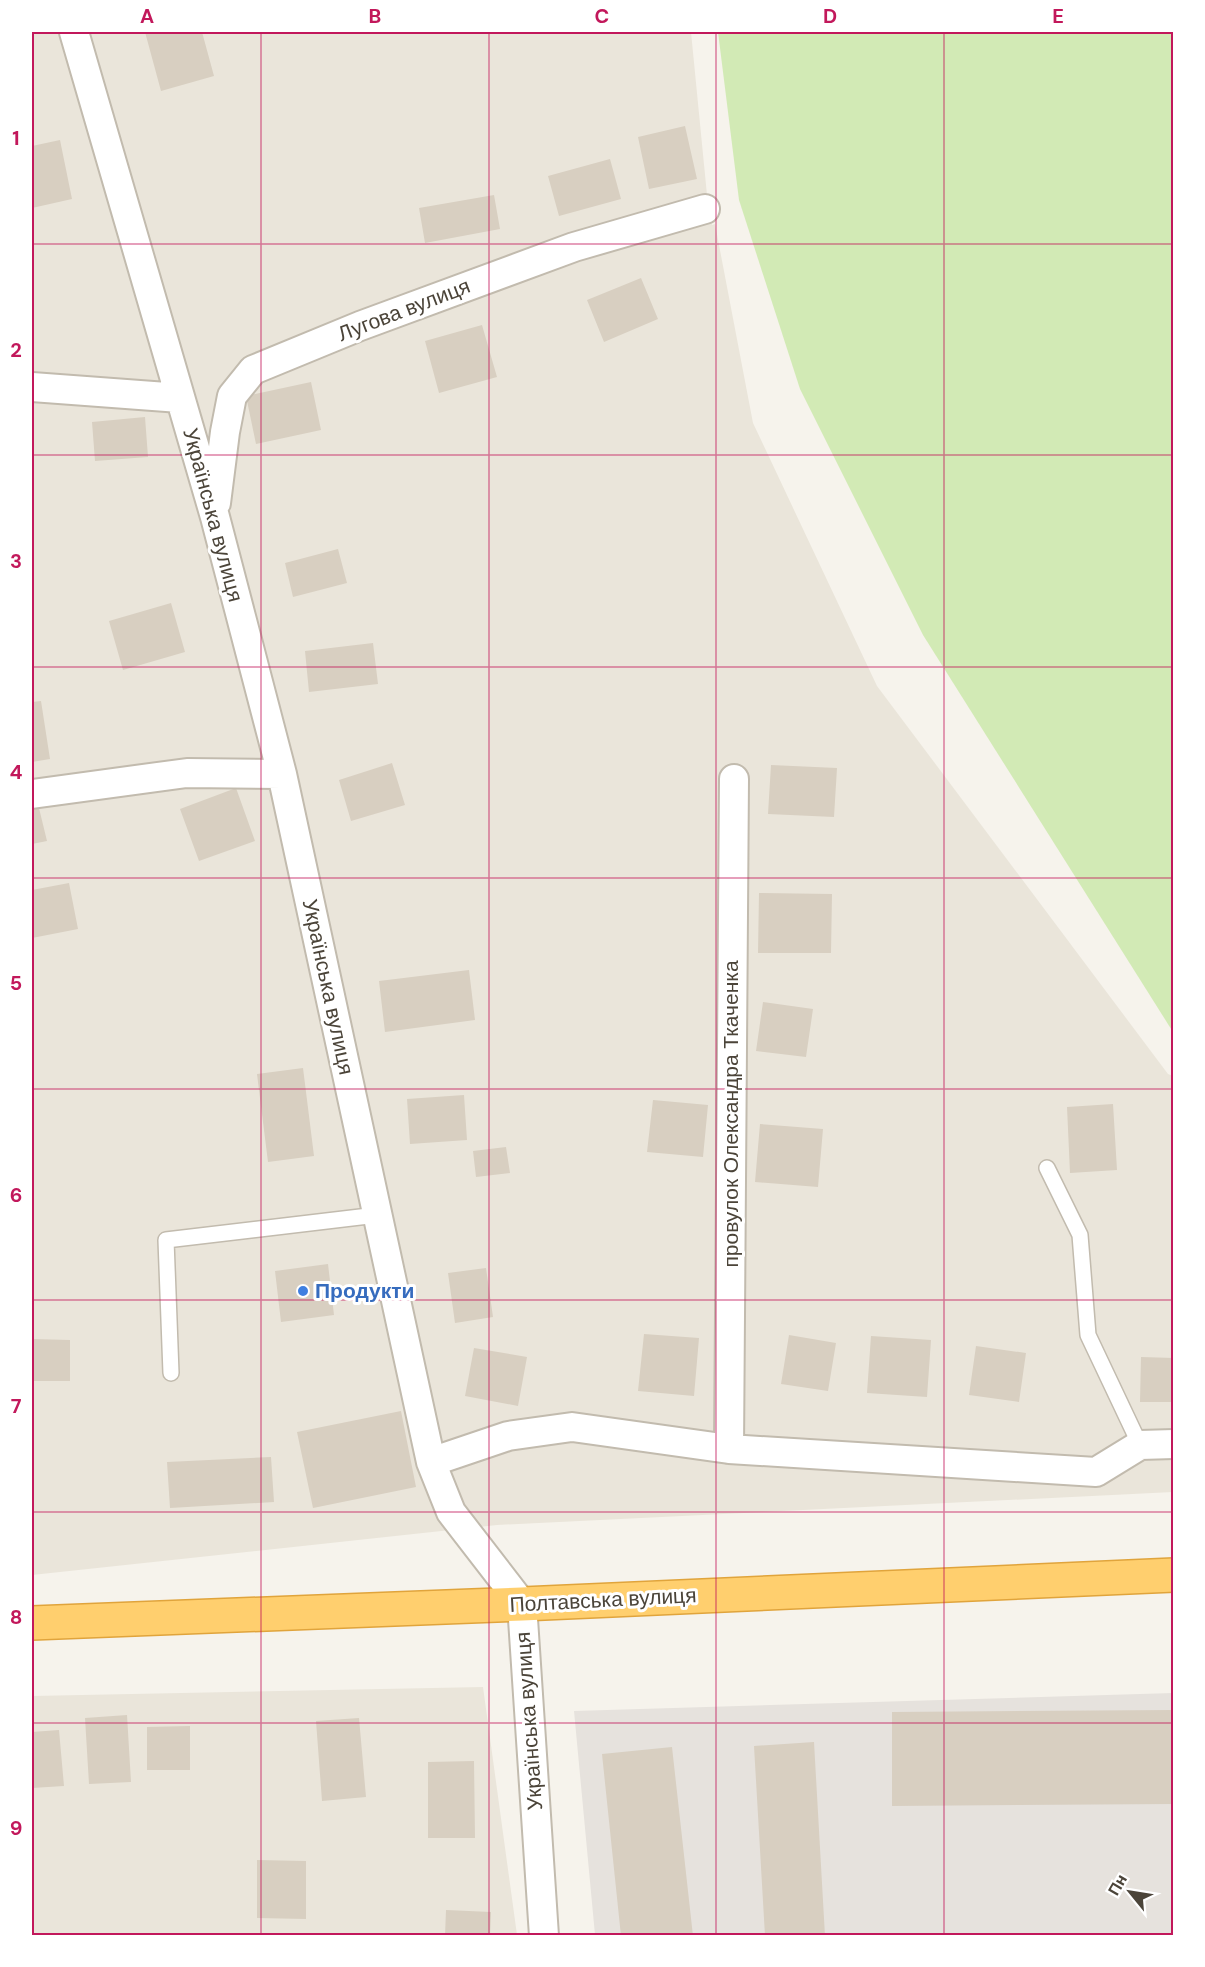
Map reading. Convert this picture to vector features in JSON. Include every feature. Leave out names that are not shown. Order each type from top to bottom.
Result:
[{"type":"highway","name":"Полтавська вулиця","points":[[32,1623],[1173,1575]]},
{"type":"street","name":"Українська вулиця","points":[[74,32],[215,517],[282,774],[431,1462],[451,1512],[522,1604],[544,1935]]},
{"type":"street","name":"Лугова вулиця","points":[[215,517],[225,432],[232,396],[253,370],[360,326],[574,248],[705,209]]},
{"type":"street","points":[[32,387],[180,398]]},
{"type":"street","points":[[32,794],[187,773],[282,774]]},
{"type":"street","name":"провулок Олександра Ткаченка","points":[[729,1449],[734,779]]},
{"type":"street","points":[[431,1462],[508,1436],[572,1427],[729,1449],[1096,1472],[1140,1445],[1173,1444]]},
{"type":"lane","points":[[1047,1168],[1080,1235],[1088,1335],[1140,1445]]},
{"type":"lane","points":[[171,1373],[166,1240],[377,1215]]},
{"type":"shaded area","points":[[32,32],[691,32],[707,195],[712,225],[715,224],[753,423],[877,686],[1168,1074],[1173,1076],[1173,1492],[497,1525],[32,1575]]},
{"type":"shaded area","points":[[483,1687],[517,1935],[32,1935],[32,1696]]},
{"type":"shaded area","points":[[1173,1693],[1173,1935],[595,1935],[574,1711]]},
{"type":"green space","points":[[718,32],[1173,32],[1173,1032],[923,635],[800,389],[739,200]]},
{"type":"building","points":[[145,32],[202,32],[214,76],[161,91]]},
{"type":"building","points":[[685,126],[697,179],[649,189],[638,137]]},
{"type":"building","points":[[60,140],[72,199],[32,208],[32,146]]},
{"type":"building","points":[[610,159],[621,199],[559,216],[548,176]]},
{"type":"building","points":[[494,195],[500,229],[425,243],[419,208]]},
{"type":"building","points":[[641,278],[658,319],[604,342],[587,300]]},
{"type":"building","points":[[482,325],[497,377],[439,393],[425,341]]},
{"type":"building","points":[[311,382],[321,430],[256,444],[246,396]]},
{"type":"building","points":[[145,417],[148,457],[95,461],[92,422]]},
{"type":"building","points":[[338,549],[347,583],[293,597],[285,563]]},
{"type":"building","points":[[171,603],[185,652],[123,670],[109,621]]},
{"type":"building","points":[[373,643],[378,684],[309,692],[305,651]]},
{"type":"building","points":[[41,701],[50,759],[32,762],[32,702]]},
{"type":"building","points":[[392,763],[405,805],[351,821],[339,780]]},
{"type":"building","points":[[771,765],[837,768],[834,817],[768,814]]},
{"type":"building","points":[[236,788],[255,841],[199,861],[180,809]]},
{"type":"building","points":[[38,804],[47,841],[32,844],[32,806]]},
{"type":"building","points":[[69,883],[78,929],[32,938],[32,890]]},
{"type":"building","points":[[759,893],[832,894],[831,953],[758,953]]},
{"type":"building","points":[[469,970],[475,1020],[385,1032],[379,981]]},
{"type":"building","points":[[763,1002],[813,1009],[806,1057],[756,1051]]},
{"type":"building","points":[[303,1068],[314,1156],[268,1162],[257,1074]]},
{"type":"building","points":[[464,1095],[467,1140],[410,1144],[407,1099]]},
{"type":"building","points":[[653,1100],[708,1105],[703,1157],[647,1152]]},
{"type":"building","points":[[1113,1104],[1117,1170],[1070,1173],[1067,1107]]},
{"type":"building","points":[[760,1124],[823,1129],[818,1187],[755,1182]]},
{"type":"building","points":[[506,1147],[510,1173],[476,1177],[473,1151]]},
{"type":"building","points":[[328,1264],[334,1315],[281,1322],[275,1271]]},
{"type":"building","points":[[486,1268],[493,1317],[455,1323],[448,1273]]},
{"type":"building","points":[[644,1334],[699,1338],[694,1396],[638,1391]]},
{"type":"building","points":[[789,1335],[836,1343],[828,1391],[781,1384]]},
{"type":"building","points":[[871,1336],[931,1340],[927,1397],[867,1393]]},
{"type":"building","points":[[32,1339],[70,1340],[70,1381],[32,1381]]},
{"type":"building","points":[[976,1346],[1026,1353],[1019,1402],[969,1395]]},
{"type":"building","points":[[474,1348],[527,1357],[518,1406],[465,1396]]},
{"type":"building","points":[[1141,1357],[1174,1358],[1174,1402],[1140,1402]]},
{"type":"building","points":[[401,1411],[416,1487],[313,1508],[297,1432]]},
{"type":"building","points":[[271,1457],[274,1502],[170,1508],[167,1462]]},
{"type":"building","points":[[1174,1710],[1174,1804],[892,1806],[892,1712]]},
{"type":"building","points":[[127,1715],[131,1782],[89,1784],[85,1718]]},
{"type":"building","points":[[359,1718],[366,1797],[322,1801],[316,1721]]},
{"type":"building","points":[[190,1726],[190,1770],[147,1770],[147,1727]]},
{"type":"building","points":[[59,1730],[64,1786],[32,1788],[32,1732]]},
{"type":"building","points":[[814,1742],[825,1936],[765,1936],[754,1746]]},
{"type":"building","points":[[672,1747],[693,1936],[621,1936],[602,1754]]},
{"type":"building","points":[[474,1761],[475,1838],[428,1838],[428,1762]]},
{"type":"building","points":[[257,1860],[306,1861],[306,1919],[257,1918]]},
{"type":"building","points":[[446,1910],[491,1912],[490,1936],[445,1936]]},
{"type":"place","name":"Продукти","points":[[303,1291]]}]
